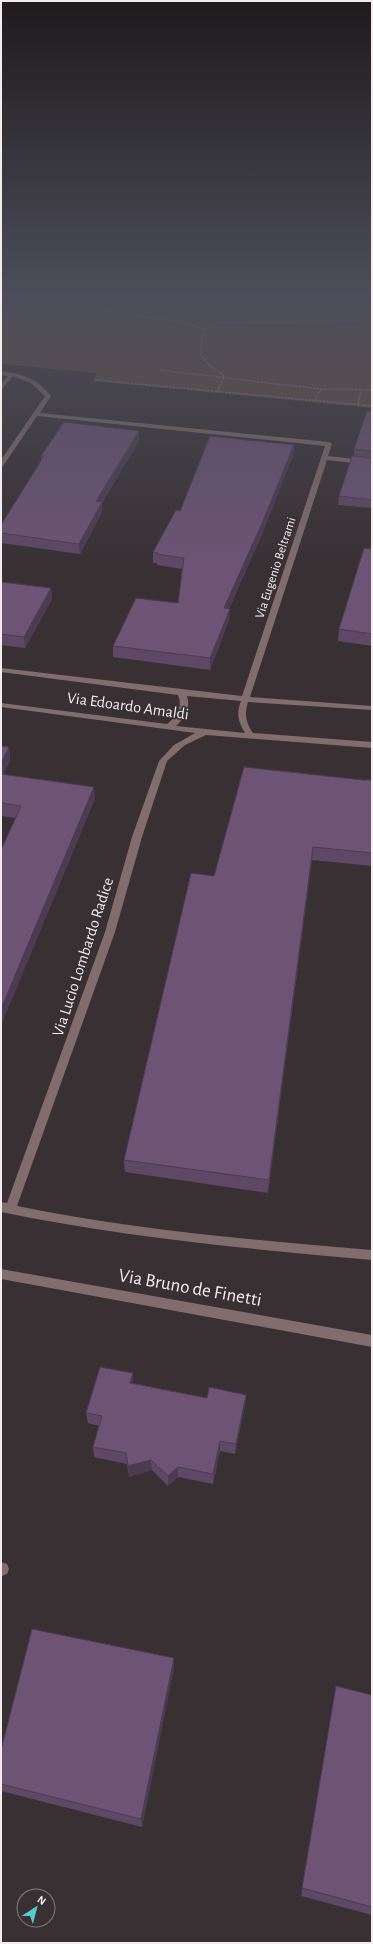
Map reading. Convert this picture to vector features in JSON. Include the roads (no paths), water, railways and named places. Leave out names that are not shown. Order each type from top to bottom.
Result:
[{"type":"street","points":[[1,464],[48,396],[41,388]]},
{"type":"street","name":"Via Eugenio Beltrami","points":[[35,414],[329,444],[246,699]]},
{"type":"street","points":[[324,458],[372,463]]},
{"type":"street","name":"Via Edoardo Amaldi","points":[[1,670],[246,699],[372,708]]},
{"type":"street","points":[[168,728],[184,712],[185,702],[181,692]]},
{"type":"street","points":[[246,699],[240,716],[251,736]]},
{"type":"street","name":"Via Edoardo Amaldi","points":[[1,705],[205,732],[372,745]]},
{"type":"street","name":"Via Lucio Lombardo Radice","points":[[6,1208],[110,932],[137,837],[163,761],[169,753],[178,746],[205,732]]},
{"type":"street","points":[[6,1208],[106,1227],[217,1242],[372,1255]]},
{"type":"street","name":"Via Bruno de Finetti","points":[[1,1274],[372,1341]]}]
